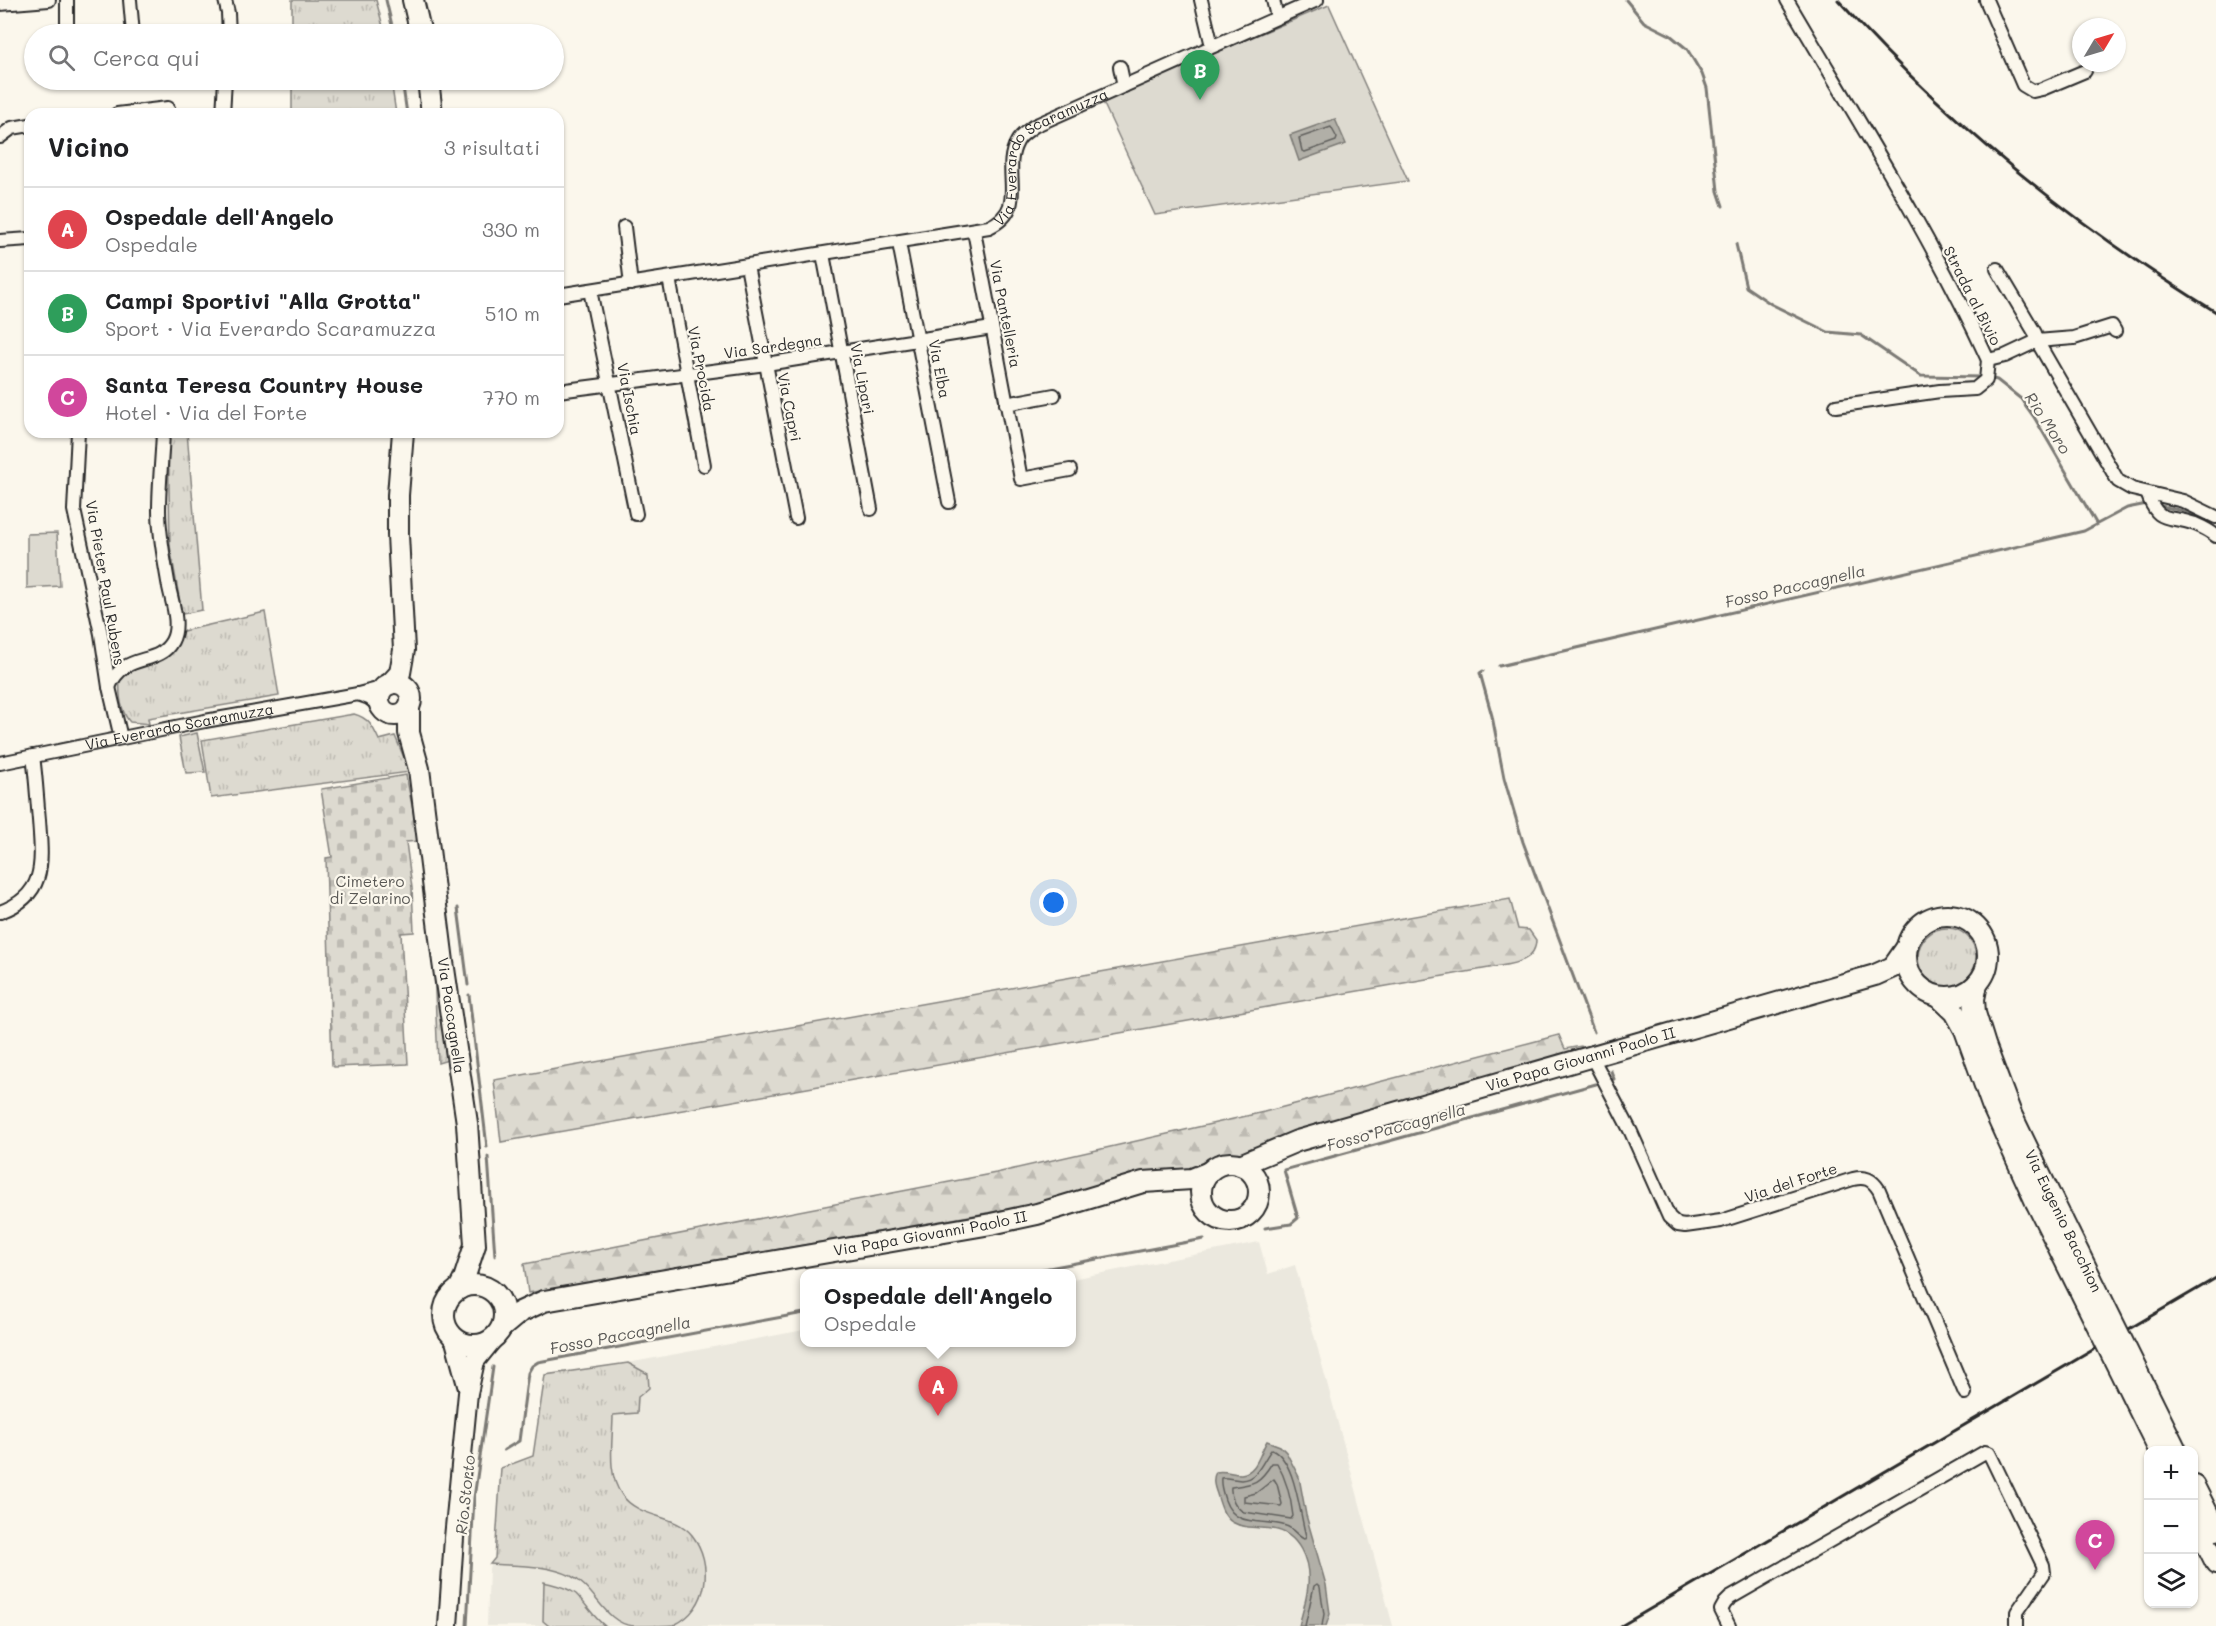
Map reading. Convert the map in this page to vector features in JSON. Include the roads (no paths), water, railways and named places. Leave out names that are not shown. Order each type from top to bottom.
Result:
[{"type":"main road","points":[[413,0],[419,24]]},
{"type":"main road","points":[[429,90],[431,108]]},
{"type":"main road","points":[[403,438],[398,535],[404,650],[400,673],[380,694],[384,710],[399,714],[409,699],[408,663],[404,650]]},
{"type":"main road","points":[[400,471],[413,438]]},
{"type":"main road","points":[[387,685],[401,684],[409,699]]},
{"type":"main road","name":"Via Paccagnella","points":[[409,699],[409,733],[417,759],[421,785],[443,962],[467,1123],[475,1245],[486,1278],[494,1292]]},
{"type":"main road","name":"Via Paccagnella","points":[[384,710],[421,785]]},
{"type":"main road","points":[[1944,915],[1963,918],[1979,931],[1987,946],[1987,963],[1977,984],[1960,995],[1939,997],[1917,984],[1908,968],[1907,947],[1916,930],[1929,919],[1944,915]]},
{"type":"main road","name":"Via Papa Giovanni Paolo II","points":[[1240,1165],[1286,1145],[1875,975],[1893,967],[1907,947]]},
{"type":"main road","name":"Via Papa Giovanni Paolo II","points":[[1875,975],[1893,976],[1917,984]]},
{"type":"main road","name":"Via Eugenio Bacchion","points":[[1977,984],[1974,999],[1975,1013],[2043,1198],[2157,1446]]},
{"type":"main road","name":"Via Eugenio Bacchion","points":[[1939,997],[1955,1012],[1965,1030],[2003,1130],[2043,1198],[2174,1446]]},
{"type":"main road","name":"Via Papa Giovanni Paolo II","points":[[1258,1185],[1263,1167],[1272,1155],[1286,1145]]},
{"type":"main road","points":[[1173,1181],[1187,1186],[1209,1212],[1226,1221],[1237,1220],[1249,1214],[1256,1206],[1258,1185],[1250,1172],[1240,1165],[1224,1164],[1214,1167],[1208,1173],[1202,1185],[1202,1201]]},
{"type":"main road","name":"Via Papa Giovanni Paolo II","points":[[494,1292],[518,1299],[544,1301],[991,1224],[1037,1214],[1143,1182],[1192,1179],[1208,1173]]},
{"type":"main road","name":"Via Paccagnella","points":[[459,1288],[475,1245]]},
{"type":"main road","points":[[448,1626],[468,1393],[475,1361],[497,1334],[504,1310],[494,1292],[475,1284],[459,1288],[449,1298],[444,1312],[447,1328],[454,1337],[461,1356],[468,1393]]},
{"type":"main road","name":"Via Papa Giovanni Paolo II","points":[[497,1334],[520,1312],[544,1301]]},
{"type":"main road","points":[[454,1337],[469,1345],[482,1344],[497,1334]]},
{"type":"main road","points":[[2198,1496],[2216,1530]]},
{"type":"main road","points":[[2198,1529],[2216,1563]]},
{"type":"street","points":[[0,4],[49,0]]},
{"type":"street","points":[[67,0],[67,24]]},
{"type":"street","points":[[130,0],[132,24]]},
{"type":"street","points":[[225,0],[229,24]]},
{"type":"street","points":[[1200,0],[1212,46]]},
{"type":"street","points":[[1273,0],[1277,17]]},
{"type":"street","name":"Via Everardo Scaramuzza","points":[[564,294],[974,231],[996,224],[1009,209],[1012,199],[1013,152],[1020,137],[1034,126],[1317,0]]},
{"type":"street","name":"Strada al Bivio","points":[[1787,0],[1967,314],[1987,370],[2005,356],[2037,341]]},
{"type":"street","points":[[1986,0],[2023,85],[2033,91],[2083,72]]},
{"type":"street","points":[[1120,67],[1124,86]]},
{"type":"street","points":[[223,108],[224,90]]},
{"type":"street","points":[[0,137],[12,128],[24,126]]},
{"type":"street","points":[[624,227],[631,284]]},
{"type":"street","name":"Via Pantelleria","points":[[974,231],[1021,479],[1070,470]]},
{"type":"street","points":[[0,241],[24,239]]},
{"type":"street","name":"Via Elba","points":[[899,243],[950,502]]},
{"type":"street","name":"Via Lipari","points":[[823,254],[871,508]]},
{"type":"street","name":"Via Capri","points":[[747,266],[796,518]]},
{"type":"street","points":[[1996,269],[2036,333],[2037,341],[2113,475],[2124,486],[2149,499],[2183,501],[2216,517]]},
{"type":"street","name":"Via Procida","points":[[669,278],[705,465]]},
{"type":"street","name":"Via Ischia","points":[[590,290],[611,383],[636,514]]},
{"type":"street","points":[[2037,341],[2074,338],[2112,326],[2115,331]]},
{"type":"street","name":"Via Sardegna","points":[[564,390],[842,353],[992,328]]},
{"type":"street","points":[[1836,406],[1975,389],[1987,370]]},
{"type":"street","points":[[1006,404],[1054,395]]},
{"type":"street","name":"Via Pieter Paul Rubens","points":[[78,438],[74,510],[101,634],[109,687],[122,738]]},
{"type":"street","points":[[101,634],[109,659],[119,665],[126,665],[158,654],[165,649],[175,632],[175,618],[164,560],[159,516],[163,438]]},
{"type":"street","points":[[2149,499],[2156,513],[2166,518],[2195,524],[2216,536]]},
{"type":"street","points":[[109,687],[115,675],[126,665]]},
{"type":"street","name":"Via Everardo Scaramuzza","points":[[0,763],[358,694],[387,685]]},
{"type":"street","points":[[358,694],[369,698],[384,710]]},
{"type":"street","points":[[0,912],[21,902],[31,892],[41,869],[33,756]]},
{"type":"street","name":"Via del Forte","points":[[1592,1057],[1631,1132],[1670,1217],[1678,1225],[1685,1227],[1721,1221],[1852,1179],[1871,1180],[1878,1190],[1965,1393]]},
{"type":"street","points":[[1729,1626],[1721,1610],[1730,1598],[1985,1452],[1989,1453],[2043,1565],[2044,1573],[2017,1612],[2017,1626]]},
{"type":"water","points":[[1335,119],[1346,144],[1299,161],[1290,135]]},
{"type":"water","points":[[1267,1441],[1280,1446],[1286,1452],[1299,1477],[1306,1515],[1326,1585],[1330,1614],[1326,1626],[1299,1626],[1307,1595],[1308,1576],[1305,1558],[1296,1542],[1290,1536],[1273,1529],[1247,1527],[1232,1522],[1224,1513],[1219,1502],[1214,1483],[1216,1472],[1241,1474],[1251,1470]]},
{"type":"waterway","name":"Rio Storto","points":[[386,0],[392,24]]},
{"type":"waterway","name":"Rio Moro","points":[[1626,0],[1644,22],[1670,35],[1687,49],[1702,74],[1707,88],[1718,191],[1723,206]]},
{"type":"waterway","name":"Rio Storto","points":[[403,90],[406,108]]},
{"type":"waterway","name":"Rio Moro","points":[[1736,244],[1746,287],[1771,304],[1828,332],[1861,335],[1921,376],[1982,377]]},
{"type":"waterway","name":"Rio Moro","points":[[1989,378],[1997,380],[2021,399],[2034,417],[2096,523]]},
{"type":"waterway","name":"Fosso Paccagnella","points":[[1499,666],[2084,531],[2127,508],[2147,504]]},
{"type":"waterway","name":"Rio Moro","points":[[2156,505],[2188,512],[2216,528]]},
{"type":"waterway","name":"Fosso Paccagnella","points":[[1483,671],[1480,673],[1492,716],[1504,778],[1523,842],[1594,1032]]},
{"type":"waterway","name":"Rio Storto","points":[[458,908],[468,985]]},
{"type":"waterway","name":"Rio Storto","points":[[469,995],[487,1147]]},
{"type":"waterway","name":"Fosso Paccagnella","points":[[1609,1080],[1614,1079],[1611,1071]]},
{"type":"waterway","name":"Fosso Paccagnella","points":[[1265,1228],[1291,1224],[1298,1218],[1284,1170],[1596,1084]]},
{"type":"waterway","name":"Rio Storto","points":[[488,1157],[495,1256]]},
{"type":"waterway","name":"Fosso Paccagnella","points":[[1044,1269],[1204,1239]]},
{"type":"waterway","name":"Fosso Paccagnella","points":[[504,1450],[519,1441],[528,1373],[538,1362],[800,1314]]},
{"type":"waterway","name":"Rio Storto","points":[[467,1626],[474,1498],[493,1367]]},
{"type":"railway","points":[[1838,0],[1924,88],[2016,170],[2114,245],[2216,312]]},
{"type":"railway","points":[[1621,1626],[2216,1278]]},
{"type":"place","name":"Campi Sportivi \"Alla Grotta\"","points":[[1200,100]]},
{"type":"place","name":"Ospedale dell'Angelo","points":[[938,1416]]},
{"type":"place","name":"Santa Teresa Country House","points":[[2095,1570]]},
{"type":"park label","name":"Cimetero di Zelarino","points":[[370,890]]}]
